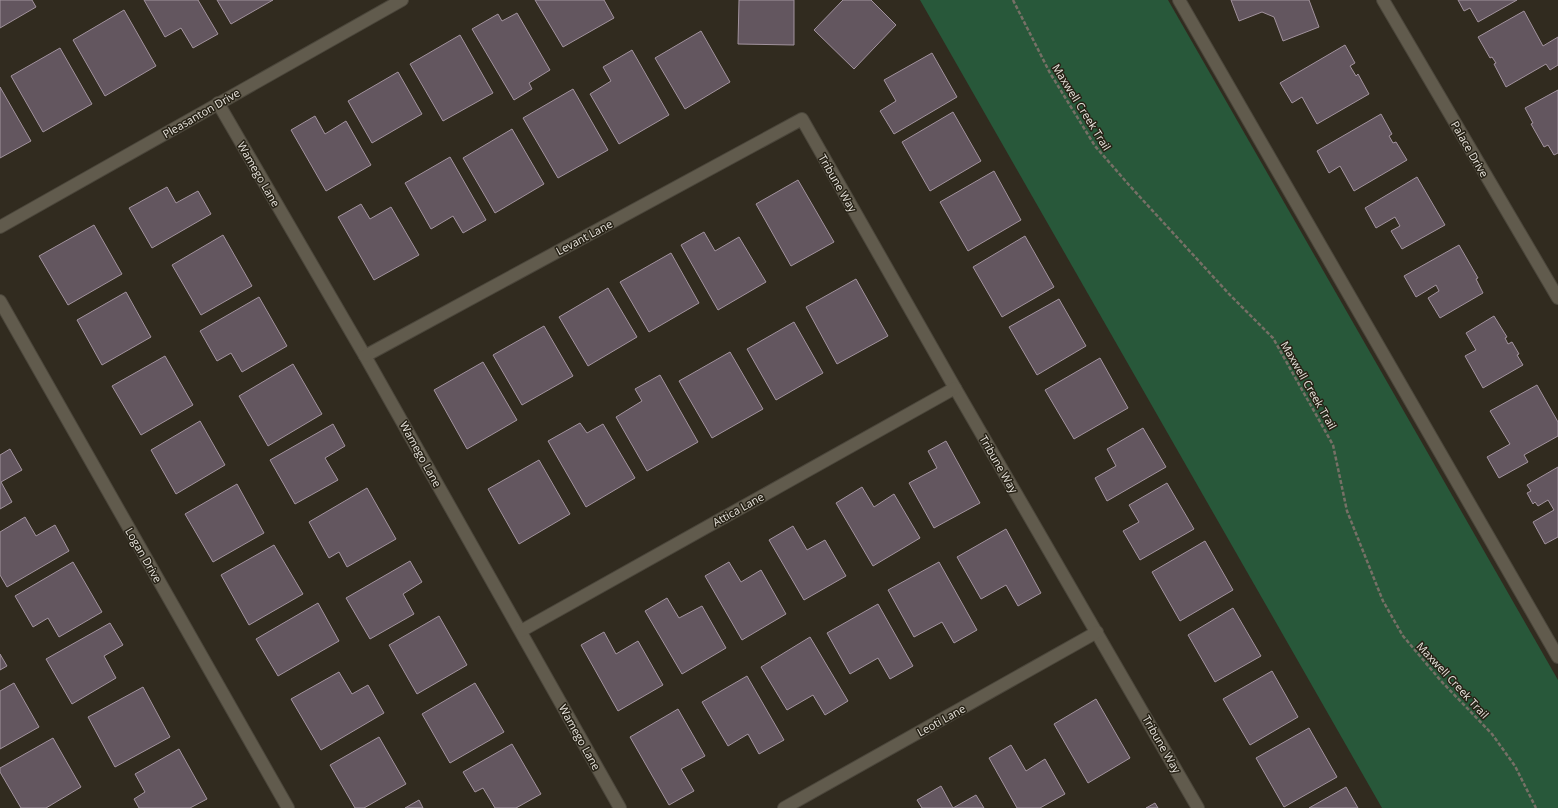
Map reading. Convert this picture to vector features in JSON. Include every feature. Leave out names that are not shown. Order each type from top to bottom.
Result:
[{"type":"street","name":"Pleasanton Drive","points":[[0,227],[402,0]]},
{"type":"street","points":[[1179,0],[1558,657]]},
{"type":"street","name":"Palace Drive","points":[[1383,0],[1558,298]]},
{"type":"street","name":"Wamego Lane","points":[[218,103],[365,356],[620,808]]},
{"type":"street","name":"Levant Lane","points":[[365,356],[802,119]]},
{"type":"street","name":"Tribune Way","points":[[802,119],[955,388],[1098,632],[1198,808]]},
{"type":"street","name":"Logan Drive","points":[[0,301],[288,808]]},
{"type":"street","name":"Attica Lane","points":[[521,631],[955,388]]},
{"type":"street","name":"Leoti Lane","points":[[784,808],[1098,632]]},
{"type":"path","name":"Maxwell Creek Trail","points":[[1013,0],[1050,73],[1095,146],[1230,295],[1273,338],[1333,444],[1347,511],[1383,601],[1403,636],[1441,680],[1492,734],[1515,766],[1536,808]]},
{"type":"green space","points":[[920,0],[1168,0],[1558,680],[1558,808],[1382,808]]},
{"type":"building","points":[[0,0],[32,0],[36,7],[0,28]]},
{"type":"building","points":[[144,0],[198,0],[218,34],[193,48],[181,28],[165,37]]},
{"type":"building","points":[[217,0],[273,0],[231,24]]},
{"type":"building","points":[[535,0],[604,0],[614,18],[563,47]]},
{"type":"building","points":[[739,0],[794,0],[794,45],[738,44]]},
{"type":"building","points":[[843,0],[871,0],[896,25],[854,69],[814,30]]},
{"type":"building","points":[[1231,0],[1309,0],[1319,27],[1283,41],[1274,17],[1262,12],[1239,21]]},
{"type":"building","points":[[1458,0],[1517,0],[1478,22],[1470,8],[1464,11]]},
{"type":"building","points":[[124,10],[156,66],[105,96],[73,40]]},
{"type":"building","points":[[1524,11],[1543,46],[1558,37],[1558,65],[1550,70],[1546,64],[1506,87],[1494,64],[1496,63],[1492,57],[1490,58],[1478,37]]},
{"type":"building","points":[[517,13],[550,70],[529,83],[532,89],[514,100],[472,29],[498,14],[502,21]]},
{"type":"building","points":[[701,31],[730,82],[685,109],[655,58]]},
{"type":"building","points":[[460,35],[493,93],[443,121],[410,64]]},
{"type":"building","points":[[1345,45],[1355,63],[1350,66],[1356,76],[1358,74],[1369,94],[1317,124],[1302,97],[1292,103],[1280,83]]},
{"type":"building","points":[[60,48],[92,104],[43,132],[11,76]]},
{"type":"building","points":[[632,50],[669,115],[619,144],[590,94],[611,81],[603,67]]},
{"type":"building","points":[[932,53],[957,97],[894,134],[880,111],[896,101],[884,80]]},
{"type":"building","points":[[398,72],[422,114],[372,143],[348,101]]},
{"type":"building","points":[[0,87],[31,141],[0,158]]},
{"type":"building","points":[[573,89],[608,150],[558,178],[523,118]]},
{"type":"building","points":[[1558,90],[1558,153],[1554,155],[1548,145],[1544,147],[1531,124],[1533,123],[1525,108]]},
{"type":"building","points":[[953,112],[981,161],[930,191],[902,142]]},
{"type":"building","points":[[1381,114],[1392,134],[1389,136],[1393,143],[1396,142],[1407,160],[1354,191],[1340,166],[1329,173],[1317,151]]},
{"type":"building","points":[[315,116],[325,134],[346,121],[371,165],[326,191],[291,130]]},
{"type":"building","points":[[512,129],[544,184],[495,213],[463,158]]},
{"type":"building","points":[[450,157],[486,220],[463,233],[453,216],[431,229],[405,183]]},
{"type":"building","points":[[994,171],[1021,220],[968,251],[940,202]]},
{"type":"building","points":[[1417,177],[1445,225],[1402,249],[1391,231],[1400,226],[1395,217],[1376,228],[1365,208]]},
{"type":"building","points":[[798,180],[834,242],[791,266],[756,204]]},
{"type":"building","points":[[167,187],[176,203],[198,191],[211,214],[152,248],[129,208]]},
{"type":"building","points":[[361,204],[370,219],[391,207],[419,255],[374,280],[338,217]]},
{"type":"building","points":[[94,225],[122,274],[68,305],[39,256]]},
{"type":"building","points":[[704,232],[715,251],[739,237],[766,282],[718,310],[681,245]]},
{"type":"building","points":[[223,235],[252,286],[201,315],[172,265]]},
{"type":"building","points":[[1025,236],[1054,287],[1002,317],[973,267]]},
{"type":"building","points":[[1459,245],[1478,278],[1476,279],[1483,293],[1440,318],[1428,298],[1439,291],[1436,285],[1416,297],[1404,276]]},
{"type":"building","points":[[671,253],[699,303],[649,332],[620,282]]},
{"type":"building","points":[[856,279],[888,336],[837,364],[806,307]]},
{"type":"building","points":[[608,288],[637,337],[588,366],[559,317]]},
{"type":"building","points":[[126,292],[151,337],[102,365],[77,320]]},
{"type":"building","points":[[259,297],[287,346],[242,372],[231,353],[217,361],[200,331]]},
{"type":"building","points":[[1059,299],[1086,346],[1037,375],[1009,327]]},
{"type":"building","points":[[1494,316],[1507,337],[1505,338],[1508,344],[1512,342],[1523,365],[1483,388],[1465,356],[1476,350],[1466,333]]},
{"type":"building","points":[[794,322],[823,373],[776,400],[747,349]]},
{"type":"building","points":[[544,326],[573,376],[522,405],[493,355]]},
{"type":"building","points":[[730,352],[763,409],[712,438],[679,381]]},
{"type":"building","points":[[165,356],[193,405],[141,435],[112,386]]},
{"type":"building","points":[[1100,358],[1128,408],[1074,439],[1045,390]]},
{"type":"building","points":[[483,362],[517,420],[467,449],[434,390]]},
{"type":"building","points":[[293,364],[322,414],[268,446],[239,396]]},
{"type":"building","points":[[660,375],[698,442],[647,471],[616,417],[642,401],[635,389]]},
{"type":"building","points":[[1537,385],[1558,422],[1558,436],[1524,455],[1528,462],[1499,478],[1487,457],[1510,444],[1490,411]]},
{"type":"building","points":[[200,421],[225,465],[176,494],[151,450]]},
{"type":"building","points":[[580,423],[587,433],[603,424],[635,478],[586,507],[548,441]]},
{"type":"building","points":[[333,424],[345,446],[325,458],[338,480],[295,504],[270,460]]},
{"type":"building","points":[[1143,428],[1166,467],[1107,501],[1095,478],[1116,466],[1107,449]]},
{"type":"building","points":[[946,441],[980,503],[934,528],[909,483],[937,468],[928,451]]},
{"type":"building","points":[[10,449],[22,470],[1,482],[12,502],[0,509],[0,455]]},
{"type":"building","points":[[539,460],[570,514],[519,544],[488,489]]},
{"type":"building","points":[[1558,467],[1558,537],[1545,544],[1533,522],[1554,510],[1548,500],[1538,506],[1535,502],[1533,504],[1527,493],[1531,491],[1527,485]]},
{"type":"building","points":[[1167,483],[1194,529],[1140,560],[1123,531],[1139,522],[1129,505]]},
{"type":"building","points":[[237,484],[264,533],[213,562],[185,514]]},
{"type":"building","points":[[862,487],[874,507],[894,494],[920,538],[873,566],[836,503]]},
{"type":"building","points":[[367,488],[396,539],[347,567],[339,552],[329,558],[309,522]]},
{"type":"building","points":[[25,517],[36,536],[55,525],[69,551],[7,587],[0,575],[0,532]]},
{"type":"building","points":[[793,526],[807,550],[825,540],[846,576],[804,600],[769,540]]},
{"type":"building","points":[[1006,529],[1041,593],[1018,606],[1006,585],[981,599],[957,557]]},
{"type":"building","points":[[1205,541],[1233,590],[1180,621],[1152,572]]},
{"type":"building","points":[[274,545],[303,594],[249,625],[221,575]]},
{"type":"building","points":[[410,561],[422,582],[403,594],[414,614],[370,639],[346,598]]},
{"type":"building","points":[[73,562],[102,612],[59,637],[48,618],[33,627],[15,596]]},
{"type":"building","points":[[729,562],[741,582],[761,570],[786,614],[742,640],[705,576]]},
{"type":"building","points":[[939,562],[977,630],[954,643],[942,622],[914,637],[888,590]]},
{"type":"building","points":[[667,598],[679,618],[702,606],[726,648],[682,674],[645,611]]},
{"type":"building","points":[[318,603],[339,641],[278,676],[256,639]]},
{"type":"building","points":[[878,604],[913,666],[890,679],[878,658],[850,674],[827,633]]},
{"type":"building","points":[[1233,608],[1261,656],[1215,682],[1188,635]]},
{"type":"building","points":[[439,616],[467,665],[417,694],[389,645]]},
{"type":"building","points":[[110,623],[123,645],[104,656],[116,678],[72,704],[46,659]]},
{"type":"building","points":[[604,632],[616,654],[638,641],[663,685],[618,711],[581,645]]},
{"type":"building","points":[[810,637],[848,701],[825,715],[813,695],[787,710],[761,667]]},
{"type":"building","points":[[0,654],[7,666],[0,670]]},
{"type":"building","points":[[1272,671],[1298,717],[1250,745],[1223,699]]},
{"type":"building","points":[[339,672],[352,694],[368,685],[384,713],[321,750],[291,699]]},
{"type":"building","points":[[747,676],[784,740],[759,754],[748,734],[728,746],[702,702]]},
{"type":"building","points":[[14,683],[39,727],[0,749],[0,691]]},
{"type":"building","points":[[475,683],[504,732],[450,763],[422,714]]},
{"type":"building","points":[[143,687],[170,737],[115,767],[88,717]]},
{"type":"building","points":[[1096,699],[1130,758],[1088,783],[1054,724]]},
{"type":"building","points":[[678,709],[705,756],[681,769],[694,791],[669,805],[630,737]]},
{"type":"building","points":[[1309,728],[1337,777],[1284,807],[1256,758]]},
{"type":"building","points":[[379,737],[406,784],[364,808],[355,808],[330,765]]},
{"type":"building","points":[[53,738],[81,787],[46,808],[21,808],[0,772],[0,768]]},
{"type":"building","points":[[512,744],[541,794],[516,808],[495,808],[483,788],[475,792],[463,772]]},
{"type":"building","points":[[1011,745],[1026,771],[1045,759],[1065,794],[1040,808],[1017,808],[989,758]]},
{"type":"building","points":[[179,749],[207,799],[190,808],[139,808],[134,799],[145,792],[135,774]]},
{"type":"building","points":[[941,786],[953,808],[922,808],[917,800]]},
{"type":"building","points":[[1346,787],[1358,808],[1309,808]]},
{"type":"building","points":[[976,795],[984,808],[953,808]]},
{"type":"building","points":[[419,800],[423,808],[405,808]]},
{"type":"building","points":[[1155,803],[1158,808],[1146,808]]}]
